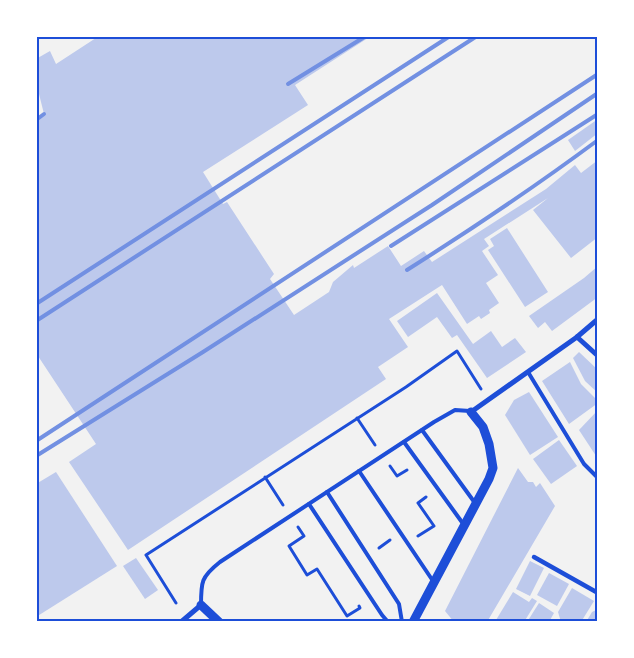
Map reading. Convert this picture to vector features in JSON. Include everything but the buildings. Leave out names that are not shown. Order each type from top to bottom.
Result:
[{"type":"street","points":[[412,622],[490,479],[493,468],[489,444],[483,427],[471,412],[598,319]]},
{"type":"street","points":[[577,336],[598,356]]},
{"type":"street","points":[[534,556],[598,593]]},
{"type":"street","points":[[181,622],[202,605],[218,622]]},
{"type":"lane","points":[[528,372],[584,464],[598,478]]},
{"type":"lane","points":[[202,605],[201,583],[210,571],[422,430],[455,410],[471,412]]},
{"type":"lane","points":[[422,430],[476,505]]},
{"type":"lane","points":[[404,442],[464,526]]},
{"type":"lane","points":[[360,471],[434,582]]},
{"type":"lane","points":[[327,492],[399,604],[402,622]]},
{"type":"lane","points":[[309,504],[388,622]]},
{"type":"path","points":[[176,603],[146,555],[406,387],[457,350],[480,389]]},
{"type":"path","points":[[413,539],[434,526],[418,503],[429,496]]},
{"type":"path","points":[[293,553],[307,575],[317,569],[347,616],[360,608],[355,600]]},
{"type":"railway","points":[[288,84],[366,36]]},
{"type":"railway","points":[[36,304],[450,36]]},
{"type":"railway","points":[[36,321],[477,36]]},
{"type":"railway","points":[[36,441],[598,74]]},
{"type":"railway","points":[[36,456],[203,352],[432,205],[598,93]]},
{"type":"railway","points":[[36,120],[44,114]]},
{"type":"railway","points":[[391,246],[598,114]]},
{"type":"railway","points":[[407,270],[504,207],[598,140]]}]
